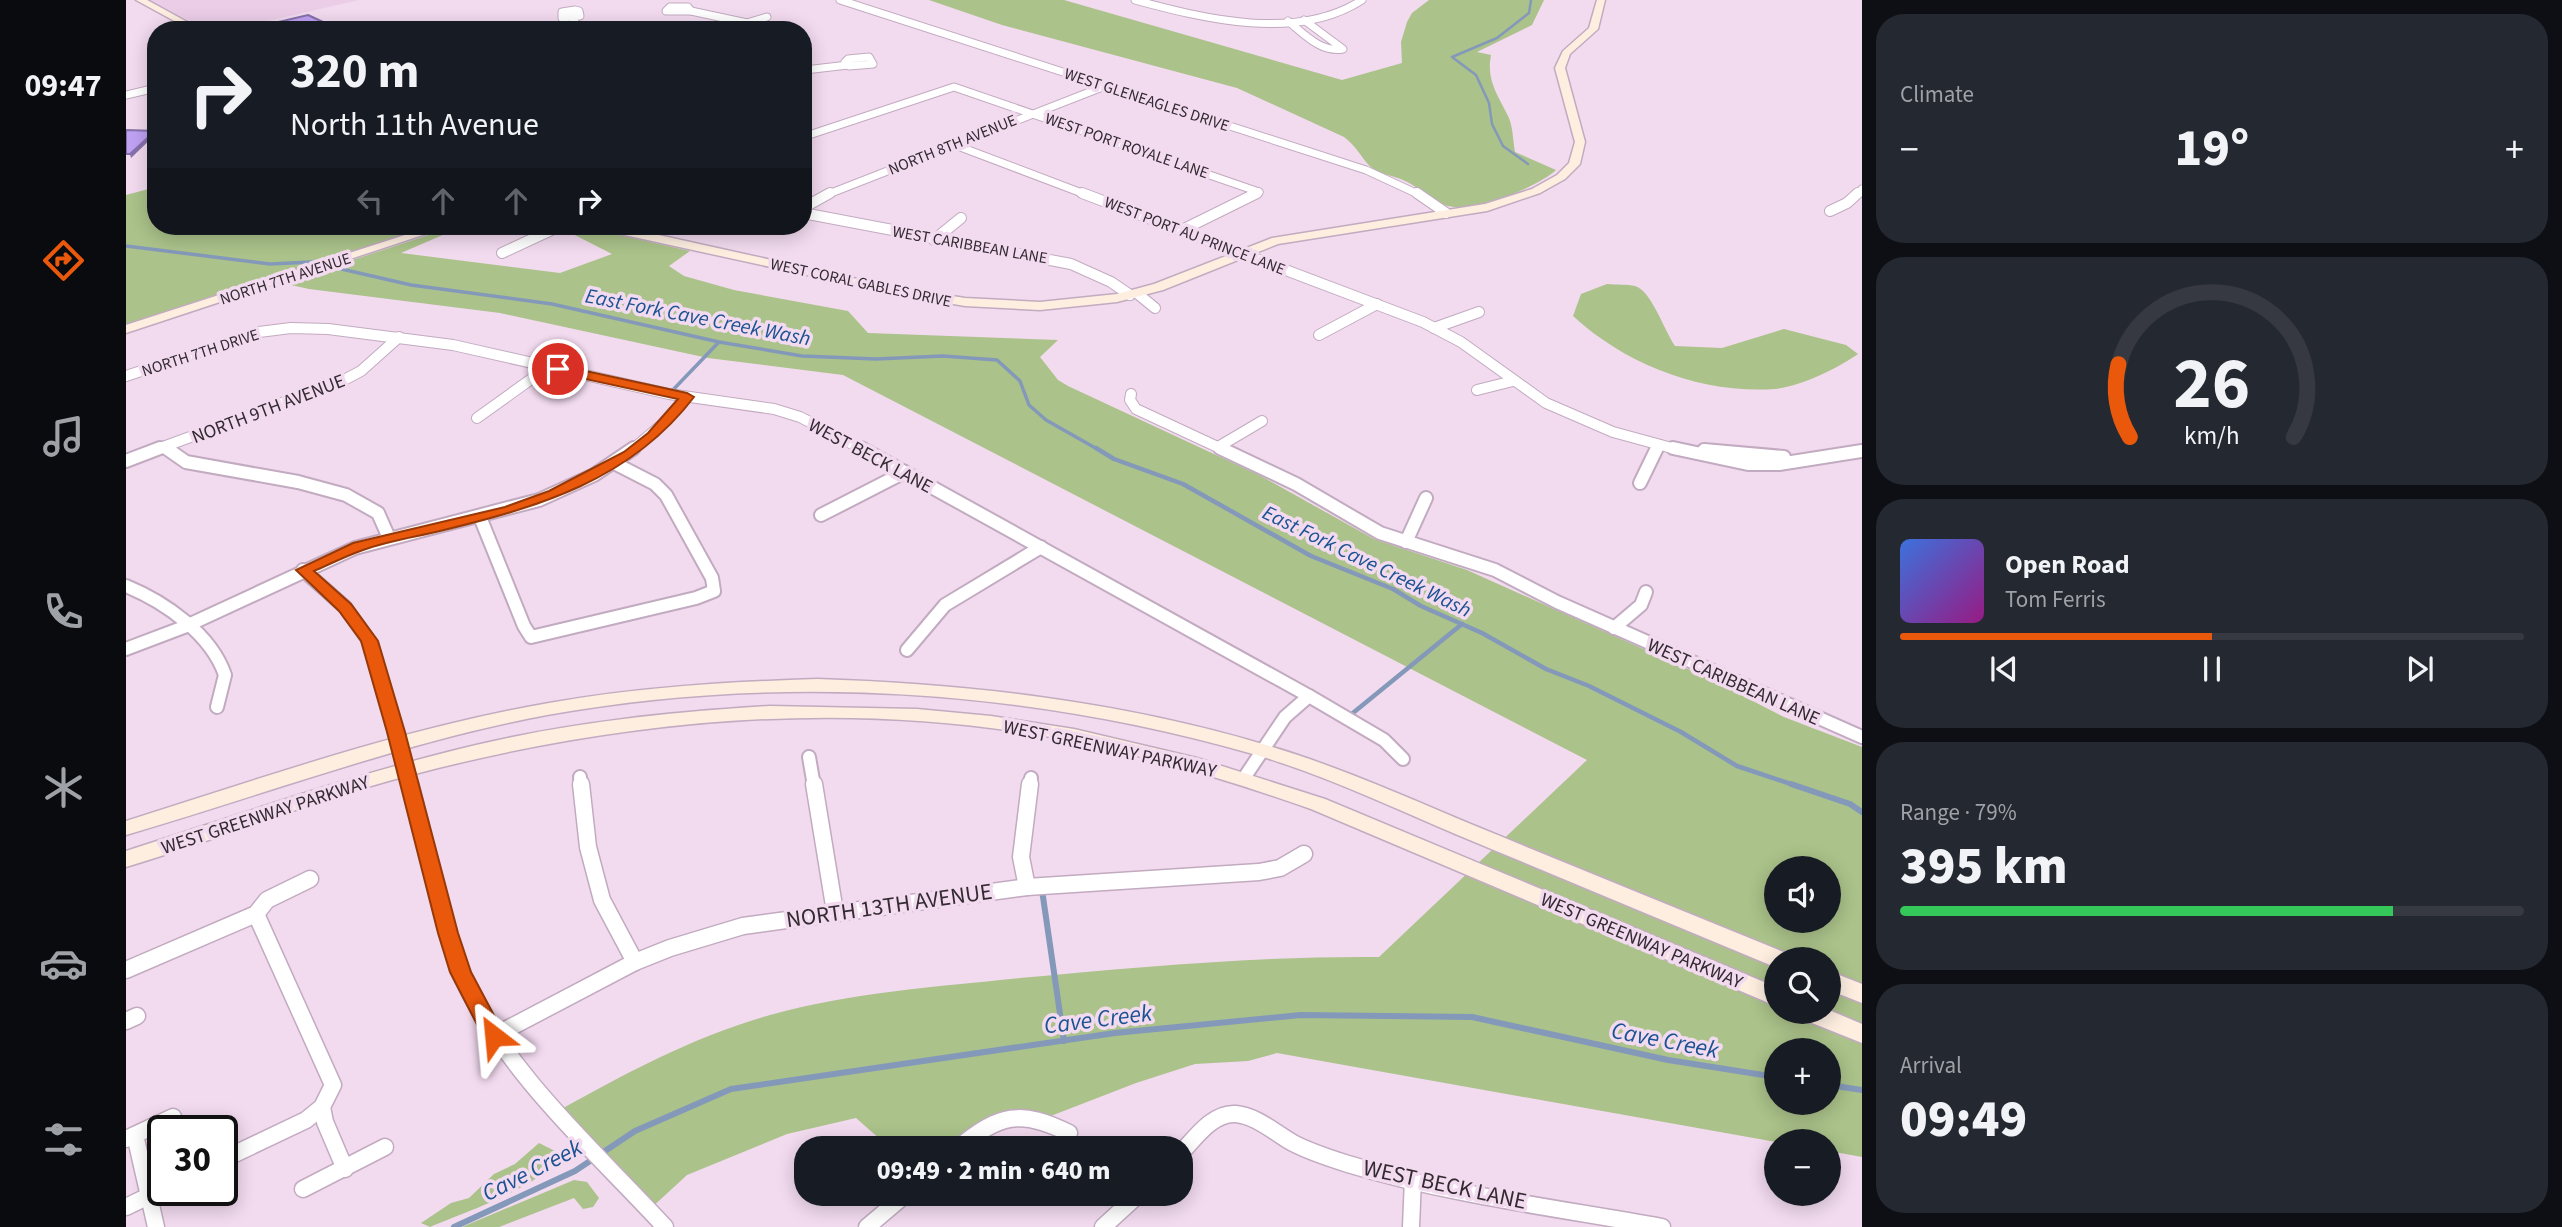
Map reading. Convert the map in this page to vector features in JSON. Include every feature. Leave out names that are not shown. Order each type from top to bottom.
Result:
[{"type":"street","points":[[140,0],[181,21]]},
{"type":"street","name":"WEST GLENEAGLES DRIVE","points":[[840,0],[1384,176],[1411,189],[1446,214]]},
{"type":"street","points":[[1135,0],[1215,19],[1288,21],[1343,11],[1362,0]]},
{"type":"street","name":"WEST CORAL GABLES DRIVE","points":[[643,235],[942,301],[1038,306],[1084,303],[1134,295],[1184,279],[1241,253],[1299,236],[1487,207],[1536,191],[1561,177],[1574,164],[1580,142],[1560,68],[1566,53],[1592,29],[1601,0]]},
{"type":"street","points":[[691,11],[738,21]]},
{"type":"street","points":[[754,21],[768,17]]},
{"type":"street","points":[[1288,21],[1325,49],[1343,49],[1304,20]]},
{"type":"street","points":[[812,69],[848,65]]},
{"type":"street","name":"NORTH 8TH AVENUE","points":[[812,206],[849,184],[1105,86]]},
{"type":"street","name":"WEST PORT ROYALE LANE","points":[[812,134],[954,87],[1259,192],[1182,230]]},
{"type":"street","points":[[126,95],[147,90]]},
{"type":"street","name":"WEST PORT AU PRINCE LANE","points":[[955,145],[1434,328],[1461,342],[1546,402],[1587,422],[1700,456],[1740,463],[1779,464],[1797,459],[1862,451]]},
{"type":"street","points":[[1830,211],[1847,203],[1862,189]]},
{"type":"street","name":"WEST CARIBBEAN LANE","points":[[812,213],[934,240],[1054,258],[1110,281],[1134,295]]},
{"type":"street","points":[[934,240],[961,218]]},
{"type":"street","name":"NORTH 7TH AVENUE","points":[[126,329],[416,235]]},
{"type":"street","points":[[502,253],[541,235]]},
{"type":"street","points":[[1134,295],[1155,308]]},
{"type":"street","points":[[1319,335],[1377,304]]},
{"type":"street","points":[[1434,328],[1479,312]]},
{"type":"street","name":"WEST BECK LANE","points":[[275,329],[318,328],[472,348],[687,397],[747,404],[800,417],[905,472],[1309,696],[1384,740],[1404,759]]},
{"type":"street","name":"NORTH 7TH DRIVE","points":[[126,376],[236,338],[275,329]]},
{"type":"street","name":"NORTH 9TH AVENUE","points":[[126,461],[355,375],[399,337]]},
{"type":"street","points":[[477,418],[548,367]]},
{"type":"street","points":[[1478,390],[1513,381]]},
{"type":"street","name":"WEST CARIBBEAN LANE","points":[[1131,394],[1130,400],[1136,409],[1303,488],[1380,533],[1472,560],[1614,628],[1858,736],[1862,720]]},
{"type":"street","points":[[126,649],[186,625],[358,546],[542,500],[614,463],[653,435],[687,397]]},
{"type":"street","points":[[1218,447],[1262,422]]},
{"type":"street","points":[[1640,483],[1659,445]]},
{"type":"street","points":[[164,447],[186,462],[354,496],[377,512],[389,538]]},
{"type":"street","points":[[480,517],[524,626],[531,637],[696,598],[714,591],[712,578],[666,495],[655,484],[614,463]]},
{"type":"street","points":[[821,515],[905,472]]},
{"type":"street","points":[[1406,542],[1426,498]]},
{"type":"street","points":[[907,650],[945,605],[1041,547]]},
{"type":"street","points":[[303,570],[345,607],[369,641],[406,769],[436,896],[460,972],[494,1036],[523,1074],[665,1227]]},
{"type":"street","points":[[126,586],[157,600],[206,645],[225,673],[224,689],[217,707]]},
{"type":"street","name":"WEST CARIBBEAN LANE","points":[[1614,628],[1641,605],[1646,592]]},
{"type":"street","name":"WEST GREENWAY PARKWAY","points":[[126,828],[399,743],[534,712],[608,700],[741,686],[840,684],[934,689],[1064,704],[1262,750],[1428,814],[1764,953]]},
{"type":"street","points":[[1244,778],[1285,717],[1309,696]]},
{"type":"street","name":"WEST GREENWAY PARKWAY","points":[[126,859],[406,769],[540,738],[616,725],[706,716],[809,711],[908,714],[1004,724],[1166,756],[1244,778],[1318,804],[1764,992]]},
{"type":"street","points":[[809,757],[835,912]]},
{"type":"street","points":[[580,777],[588,847],[602,900],[635,962]]},
{"type":"street","points":[[1027,887],[1021,857],[1031,778]]},
{"type":"street","name":"NORTH 13TH AVENUE","points":[[494,1036],[635,962],[670,948],[743,926],[1027,887],[1259,873],[1280,868],[1304,853]]},
{"type":"street","points":[[126,970],[256,914],[267,900],[310,879]]},
{"type":"street","points":[[238,1152],[306,1120],[322,1107],[333,1085],[256,914]]},
{"type":"street","points":[[1841,985],[1862,994]]},
{"type":"street","points":[[1838,1024],[1862,1034]]},
{"type":"street","points":[[322,1107],[345,1169]]},
{"type":"street","name":"WEST BECK LANE","points":[[1193,1141],[1213,1122],[1223,1116],[1236,1114],[1259,1122],[1294,1143],[1347,1163],[1413,1180],[1662,1227]]},
{"type":"street","points":[[974,1136],[1012,1115],[1043,1119],[1069,1133]]},
{"type":"street","points":[[147,1129],[130,1137],[147,1173]]},
{"type":"street","points":[[303,1189],[385,1147]]},
{"type":"street","points":[[1411,1227],[1413,1180]]},
{"type":"street","points":[[126,1207],[147,1196]]},
{"type":"street","points":[[156,1206],[156,1227]]},
{"type":"street","points":[[867,1227],[892,1206]]},
{"type":"street","points":[[1103,1227],[1126,1206]]},
{"type":"shaded area","points":[[149,0],[359,0],[268,21],[190,21]]},
{"type":"green space","points":[[929,0],[1064,0],[1342,80],[1402,63],[1401,42],[1407,22],[1412,13],[1429,0],[1544,0],[1532,25],[1477,52],[1491,55],[1490,73],[1510,122],[1515,152],[1556,170],[1535,184],[1503,198],[1470,206],[1445,205],[1408,183],[1372,168],[1344,137],[1237,88],[1002,25]]},
{"type":"green space","points":[[147,189],[147,235],[404,235],[126,325],[126,195]]},
{"type":"green space","points":[[429,235],[443,235],[401,253],[560,273],[612,254],[575,235],[620,235],[690,251],[669,266],[684,276],[734,290],[848,311],[868,333],[1058,340],[1040,357],[1058,380],[1068,386],[1259,475],[1374,539],[1467,570],[1708,678],[1784,717],[1862,747],[1862,1157],[1841,1153],[1841,1129],[1764,1129],[1764,1140],[1277,1053],[1248,1061],[1195,1064],[1136,1083],[1043,1119],[1012,1115],[978,1136],[876,1136],[856,1118],[787,1134],[687,1175],[649,1210],[558,1111],[635,1069],[715,1034],[770,1015],[832,1001],[926,988],[1155,966],[1289,958],[1379,957],[1587,760],[843,375],[708,358],[500,313],[309,289],[282,283]]},
{"type":"green space","points":[[1607,284],[1632,285],[1641,289],[1652,303],[1675,346],[1722,348],[1784,329],[1846,345],[1858,354],[1818,376],[1775,389],[1720,387],[1693,381],[1666,373],[1617,349],[1573,316],[1581,294]]},
{"type":"green space","points":[[539,1143],[561,1154],[552,1166],[538,1177],[502,1197],[430,1227],[421,1223],[451,1203],[469,1198],[494,1174],[515,1164]]},
{"type":"green space","points":[[574,1180],[587,1182],[599,1198],[593,1207],[583,1209],[574,1198],[499,1227],[462,1227]]},
{"type":"building","points":[[308,15],[321,21],[282,21]]},
{"type":"building","points":[[126,130],[147,131],[147,138],[130,154],[126,154]]},
{"type":"waterway","points":[[1528,164],[1503,146],[1492,124],[1489,103],[1476,75],[1452,57],[1497,38],[1529,13],[1531,0]]},
{"type":"waterway","name":"East Fork Cave Creek Wash","points":[[126,246],[270,264],[311,262],[411,285],[552,304],[719,342]]},
{"type":"waterway","points":[[669,394],[719,342]]},
{"type":"waterway","name":"East Fork Cave Creek Wash","points":[[719,342],[802,356],[876,359],[943,356],[997,360],[1020,381],[1029,405],[1046,420],[1099,450]]},
{"type":"waterway","name":"East Fork Cave Creek Wash","points":[[1096,448],[1114,459],[1183,484],[1311,556],[1393,589],[1421,606],[1462,624]]},
{"type":"waterway","points":[[1348,717],[1462,624]]},
{"type":"waterway","name":"East Fork Cave Creek Wash","points":[[1462,624],[1546,669],[1589,686],[1681,732],[1737,766],[1791,784]]},
{"type":"waterway","name":"East Fork Cave Creek Wash","points":[[1791,784],[1797,786]]},
{"type":"waterway","name":"East Fork Cave Creek Wash","points":[[1791,784],[1850,804],[1862,812]]},
{"type":"waterway","points":[[1042,890],[1064,1040]]},
{"type":"waterway","name":"Cave Creek","points":[[1064,1040],[1301,1015],[1472,1017],[1668,1060],[1764,1075]]},
{"type":"waterway","name":"Cave Creek","points":[[454,1227],[575,1171],[635,1131],[731,1089],[1064,1040]]},
{"type":"waterway","name":"Cave Creek","points":[[1841,1087],[1862,1090]]},
{"type":"route","points":[[494,1036],[460,972],[436,896],[376,657],[361,626],[345,607],[303,570],[358,546],[510,510],[554,495],[642,445],[687,397],[558,369]]}]
